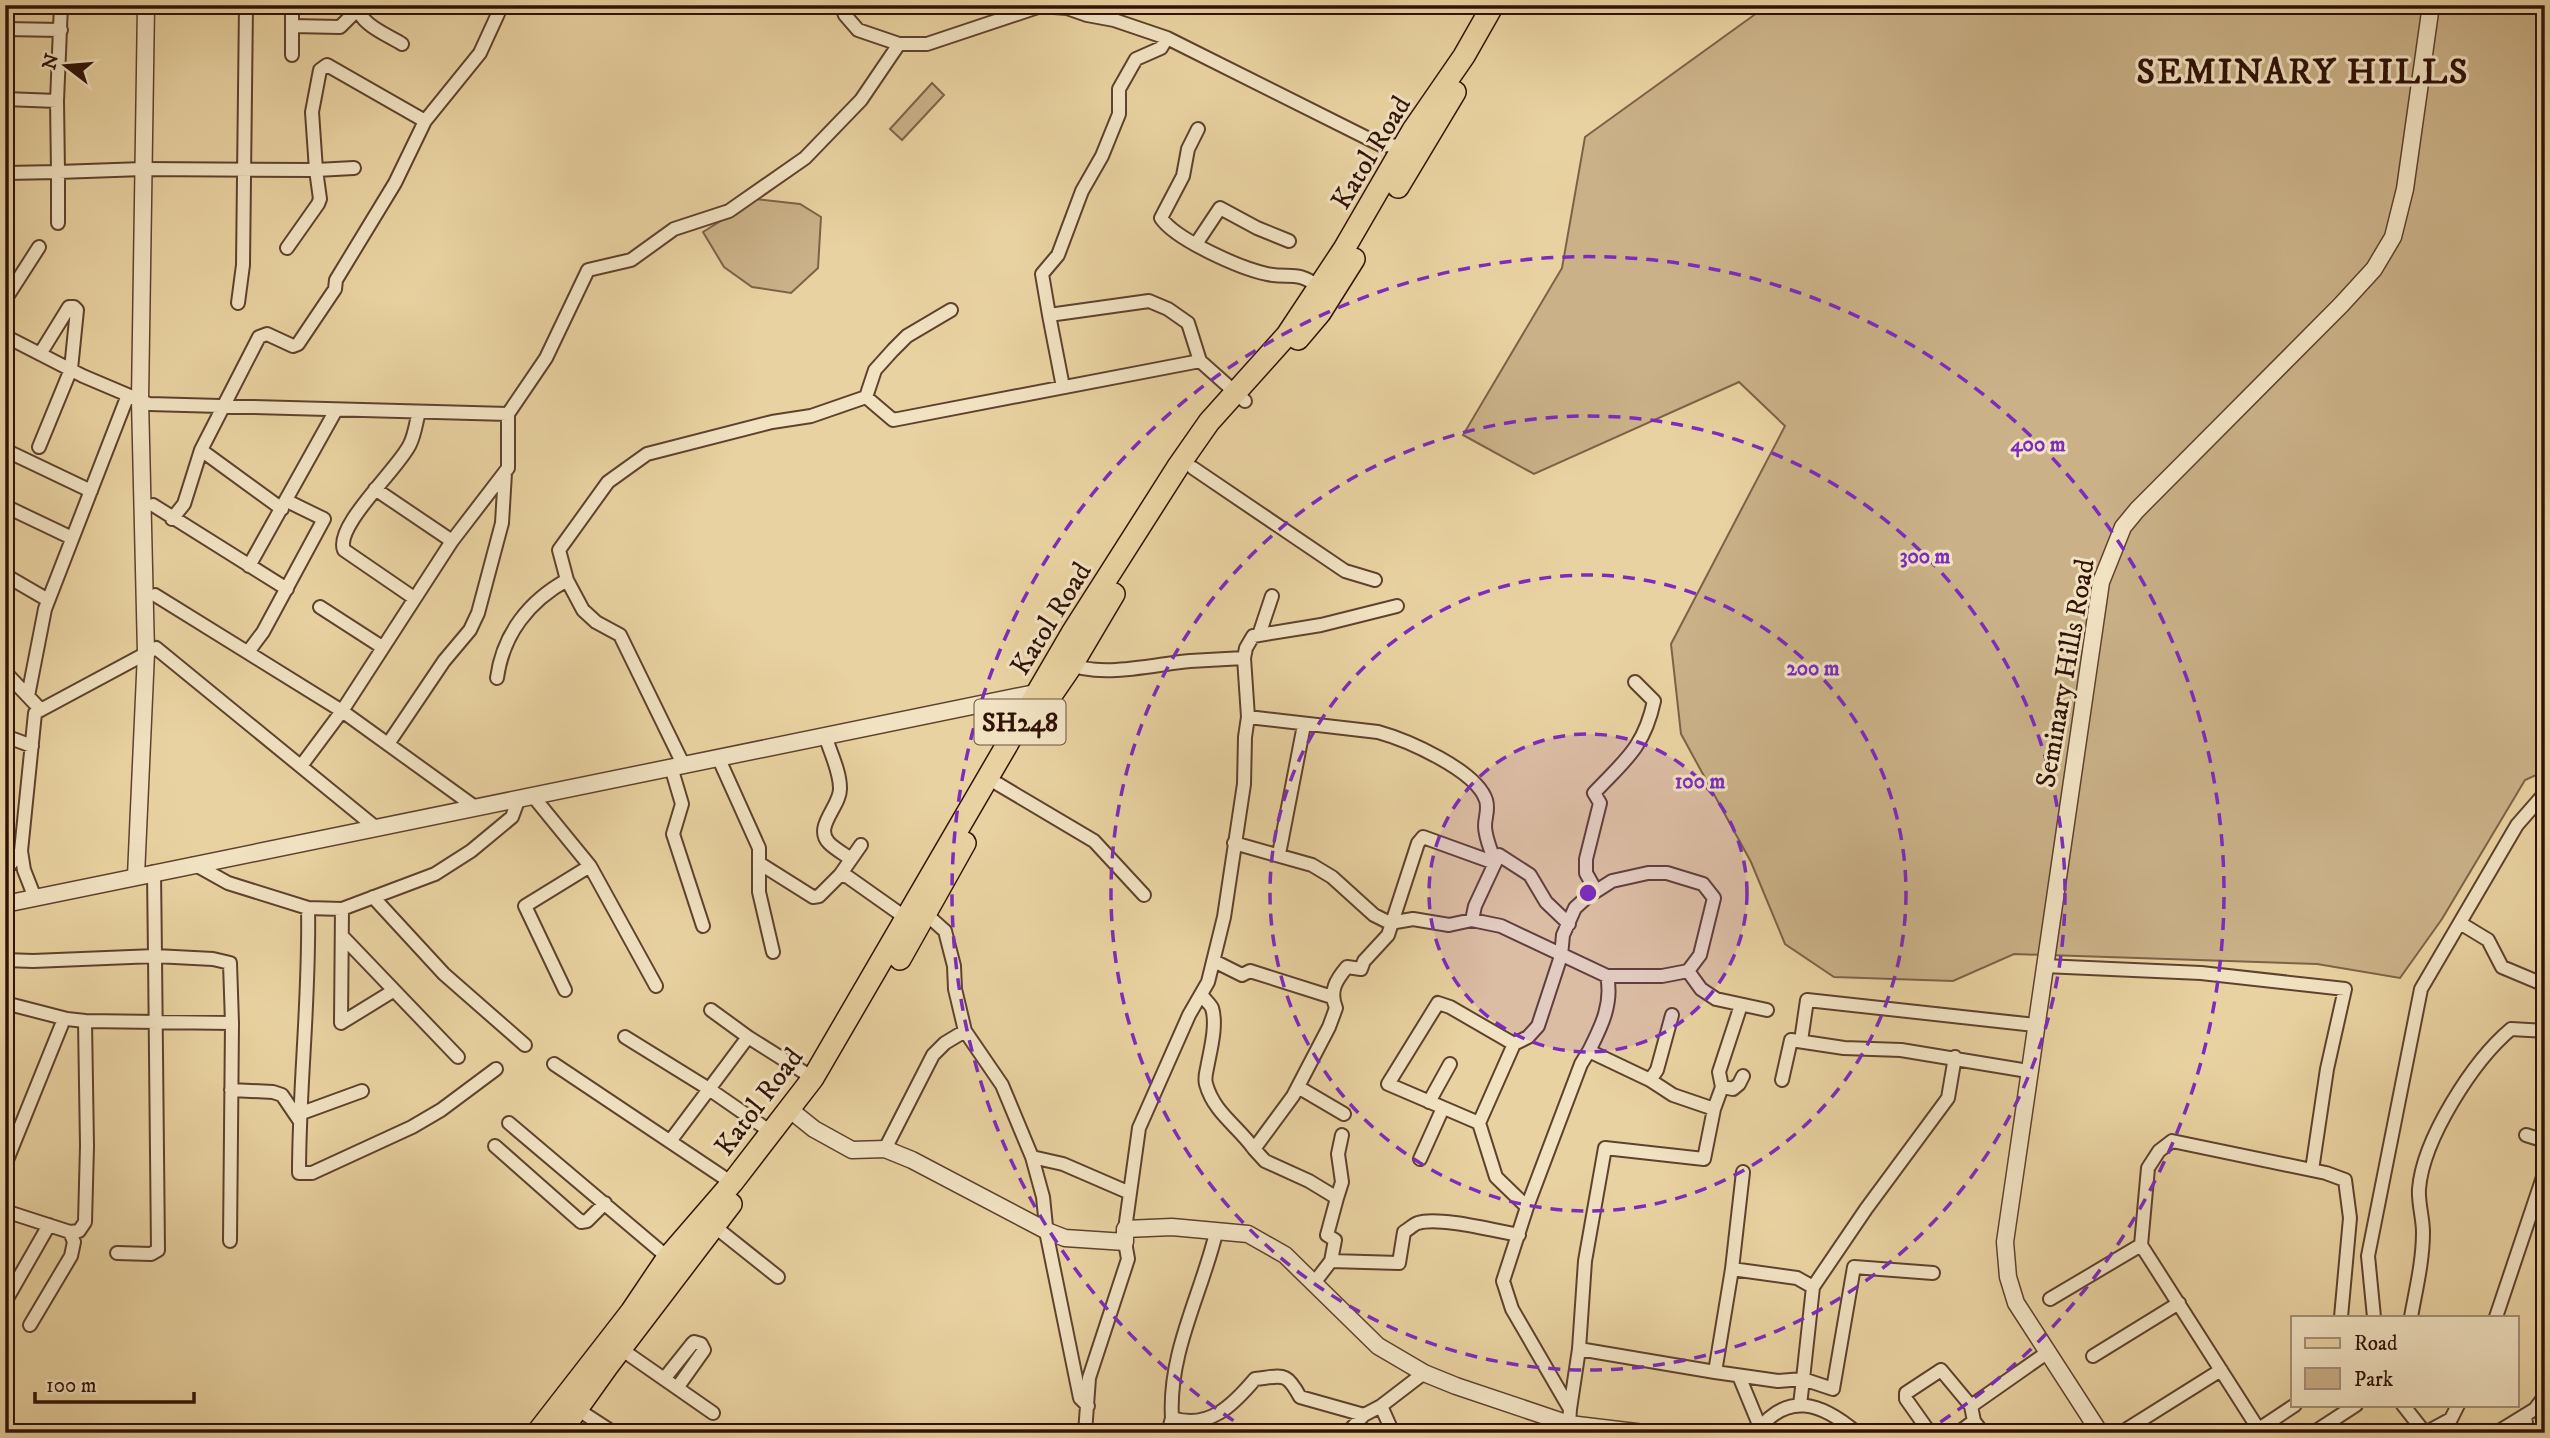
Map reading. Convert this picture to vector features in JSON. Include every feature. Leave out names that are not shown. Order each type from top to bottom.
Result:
[{"type":"main road","name":"Katol Road","points":[[1064,662],[1179,465],[1209,422],[1241,397],[1320,313],[1412,149],[1413,130],[1464,56],[1493,5]]},
{"type":"main road","name":"Katol Road","points":[[537,1433],[631,1312],[674,1262],[714,1226],[887,982],[915,913],[1045,691],[1241,397],[1287,335],[1412,149],[1506,5]]},
{"type":"main road","name":"Katol Road","points":[[560,1433],[621,1349],[674,1262],[732,1182],[771,1132],[794,1113],[866,991],[998,784],[1045,691]]},
{"type":"street","points":[[58,223],[57,101],[61,5]]},
{"type":"street","points":[[146,5],[148,170]]},
{"type":"street","points":[[154,5],[139,400],[151,650],[375,827]]},
{"type":"street","points":[[238,303],[243,265],[246,5]]},
{"type":"street","points":[[292,5],[292,55]]},
{"type":"street","points":[[172,519],[184,504],[201,450],[259,337],[267,334],[293,346],[298,344],[335,289],[336,280],[394,183],[425,121],[480,53],[502,5]]},
{"type":"street","points":[[841,5],[845,15],[858,30],[899,44],[927,44],[1041,6],[1066,7],[1167,38],[1381,145],[1412,149]]},
{"type":"street","name":"Seminary Hills Road","points":[[2100,1433],[2016,1303],[2008,1277],[2005,1242],[2101,582],[2123,527],[2137,510],[2374,269],[2393,237],[2405,189],[2431,5]]},
{"type":"street","points":[[292,26],[340,27],[357,8],[365,21],[402,44]]},
{"type":"street","points":[[5,29],[61,30]]},
{"type":"street","points":[[1063,387],[1042,274],[1058,255],[1082,191],[1102,156],[1119,114],[1119,89],[1136,59],[1161,48],[1167,38]]},
{"type":"street","points":[[301,766],[342,711],[452,541],[508,468],[508,414],[546,358],[588,270],[631,260],[674,229],[729,211],[805,158],[861,100],[899,44]]},
{"type":"street","points":[[287,248],[320,199],[312,112],[320,70],[327,65],[425,121]]},
{"type":"street","points":[[5,99],[57,101]]},
{"type":"street","points":[[1198,129],[1188,149],[1183,176],[1161,218],[1168,228],[1221,258],[1267,274],[1306,277],[1319,287]]},
{"type":"street","points":[[5,173],[354,169]]},
{"type":"street","points":[[1196,244],[1220,208],[1257,229],[1289,241]]},
{"type":"street","points":[[5,300],[39,247]]},
{"type":"street","points":[[1049,315],[1149,301],[1168,309],[1188,323],[1200,360],[1241,397]]},
{"type":"street","points":[[39,447],[71,369],[77,310],[74,307],[69,307],[40,354]]},
{"type":"street","points":[[866,397],[875,370],[906,336],[951,310]]},
{"type":"street","points":[[5,336],[139,400],[225,407],[508,414]]},
{"type":"street","points":[[866,397],[893,420],[1200,360]]},
{"type":"street","points":[[703,926],[673,834],[682,804],[677,766],[620,635],[596,622],[583,610],[567,580],[559,550],[608,482],[647,454],[772,422],[811,416],[866,397]]},
{"type":"street","points":[[28,696],[48,600],[91,491],[139,400]]},
{"type":"street","points":[[117,1253],[151,1254],[158,1250],[155,956],[145,874],[155,595],[153,505],[139,400]]},
{"type":"street","points":[[249,566],[336,410]]},
{"type":"street","points":[[414,598],[344,550],[342,544],[346,531],[410,445],[419,412]]},
{"type":"street","points":[[5,450],[91,491]]},
{"type":"street","points":[[201,450],[285,505],[324,520],[263,632],[248,652]]},
{"type":"street","points":[[1193,468],[1345,571],[1375,580]]},
{"type":"street","points":[[388,744],[444,661],[470,630],[478,613],[502,523],[505,473]]},
{"type":"street","points":[[376,489],[452,541]]},
{"type":"street","points":[[153,505],[287,589]]},
{"type":"street","points":[[5,506],[72,538]]},
{"type":"street","points":[[5,575],[48,600]]},
{"type":"street","points":[[497,678],[499,661],[514,629],[541,597],[567,580]]},
{"type":"street","points":[[155,595],[342,711],[475,807]]},
{"type":"street","points":[[1259,635],[1272,596]]},
{"type":"street","points":[[1084,1433],[1089,1378],[1128,1259],[1125,1236],[1139,1128],[1189,1015],[1208,982],[1224,918],[1244,784],[1248,717],[1244,658],[1246,648],[1253,636],[1321,625],[1397,606]]},
{"type":"street","points":[[320,607],[382,648]]},
{"type":"street","points":[[35,898],[24,870],[21,851],[35,713],[151,650]]},
{"type":"street","points":[[1064,662],[1091,669],[1244,658]]},
{"type":"street","points":[[5,672],[41,710]]},
{"type":"street","points":[[1597,891],[1586,873],[1586,859],[1600,803],[1594,793],[1625,763],[1640,743],[1650,720],[1654,701],[1635,682]]},
{"type":"street","points":[[5,904],[1045,691]]},
{"type":"street","points":[[1248,717],[1324,725],[1394,737],[1462,771],[1476,782],[1485,798],[1488,814],[1485,827],[1495,863]]},
{"type":"street","points":[[1279,854],[1304,725]]},
{"type":"street","points":[[825,735],[841,787],[839,802],[827,819],[823,833],[827,842],[851,859]]},
{"type":"street","points":[[5,736],[32,746]]},
{"type":"street","points":[[718,757],[759,848],[759,892],[773,952]]},
{"type":"street","points":[[998,784],[1094,841],[1144,895]]},
{"type":"street","points":[[2374,1316],[2368,1255],[2421,989],[2518,825],[2545,793]]},
{"type":"street","points":[[526,796],[590,866],[656,986]]},
{"type":"street","points":[[193,864],[228,883],[308,908],[342,909],[435,874],[471,851],[512,817],[526,796]]},
{"type":"street","points":[[1254,1149],[1298,1087],[1329,1027],[1336,1008],[1332,998],[1334,988],[1347,967],[1361,969],[1364,961],[1388,934],[1418,843],[1423,837],[1495,863]]},
{"type":"street","points":[[1234,842],[1312,864],[1374,915],[1391,923],[1413,919],[1449,925],[1472,920],[1501,926],[1561,956],[1607,976],[1662,976],[1688,971],[1700,955],[1714,898],[1703,884],[1667,873],[1648,873],[1612,881],[1575,908],[1560,945],[1561,956],[1538,1026],[1528,1038],[1514,1044],[1479,1123],[1496,1177],[1527,1207]]},
{"type":"street","points":[[759,863],[813,897],[819,896],[840,875],[861,845]]},
{"type":"street","points":[[5,871],[21,851]]},
{"type":"street","points":[[1472,920],[1475,906],[1499,855],[1530,875],[1546,902],[1569,924]]},
{"type":"street","points":[[565,990],[525,906],[590,866]]},
{"type":"street","points":[[840,875],[849,877],[945,931],[965,1031],[1002,1085],[1032,1157],[1043,1197],[1047,1231],[1080,1398],[1088,1406]]},
{"type":"street","points":[[373,897],[444,974],[525,1045]]},
{"type":"street","points":[[308,908],[309,958],[299,1117],[299,1173],[312,1173],[412,1126],[441,1110],[496,1069]]},
{"type":"street","points":[[342,909],[341,1023],[393,991]]},
{"type":"street","points":[[2460,923],[2488,940],[2502,967],[2545,985]]},
{"type":"street","points":[[341,936],[458,1057]]},
{"type":"street","points":[[5,960],[155,956],[214,959],[230,963],[230,1241]]},
{"type":"street","points":[[1214,961],[1242,975],[1250,971],[1332,998]]},
{"type":"street","points":[[2044,966],[2201,973],[2344,989],[2327,1069],[2312,1170]]},
{"type":"street","points":[[1688,971],[1701,989],[1716,999],[1768,1010]]},
{"type":"street","points":[[1570,1416],[1513,1309],[1503,1281],[1527,1207],[1581,1064],[1608,1008],[1607,976]]},
{"type":"street","points":[[1202,995],[1212,1008],[1213,1024],[1211,1051],[1204,1081],[1218,1110],[1265,1161],[1309,1181],[1337,1198]]},
{"type":"street","points":[[1801,1041],[1807,1000],[2035,1025]]},
{"type":"street","points":[[5,1003],[64,1019],[85,1021],[232,1023]]},
{"type":"street","points":[[1479,1123],[1388,1084],[1438,1003],[1450,1007],[1514,1044]]},
{"type":"street","points":[[1570,1416],[1579,1349],[1585,1261],[1605,1148],[1704,1159],[1714,1109],[1722,1087],[1719,1072],[1741,1004]]},
{"type":"street","points":[[710,1010],[813,1078]]},
{"type":"street","points":[[1650,1080],[1657,1070],[1672,1015]]},
{"type":"street","points":[[5,1165],[64,1019]]},
{"type":"street","points":[[5,1212],[70,1232],[79,1231],[85,1222],[85,1021]]},
{"type":"street","points":[[2411,1316],[2422,1259],[2423,1240],[2418,1191],[2428,1149],[2447,1111],[2492,1045],[2511,1029],[2545,1031]]},
{"type":"street","points":[[886,1149],[933,1055],[945,1043],[965,1031]]},
{"type":"street","points":[[625,1037],[709,1089],[771,1132]]},
{"type":"street","points":[[671,1140],[748,1037]]},
{"type":"street","points":[[1782,1080],[1791,1040],[1844,1048],[1901,1050],[1955,1057],[2028,1071]]},
{"type":"street","points":[[1589,1051],[1650,1080],[1673,1095],[1714,1109]]},
{"type":"street","points":[[1800,1405],[1814,1287],[1859,1218],[1948,1098],[1955,1057]]},
{"type":"street","points":[[554,1063],[732,1182]]},
{"type":"street","points":[[1429,1102],[1450,1064]]},
{"type":"street","points":[[1722,1087],[1733,1088],[1743,1076]]},
{"type":"street","points":[[1298,1087],[1344,1114]]},
{"type":"street","points":[[231,1090],[273,1092],[282,1095],[299,1117]]},
{"type":"street","points":[[299,1117],[362,1091]]},
{"type":"street","points":[[1420,1159],[1443,1108]]},
{"type":"street","points":[[794,1113],[852,1150],[886,1149],[1065,1238],[1125,1236],[1172,1227],[1248,1234],[1286,1255],[1378,1346],[1424,1373],[1456,1387],[1644,1433]]},
{"type":"street","points":[[509,1123],[674,1262]]},
{"type":"street","points":[[1314,1283],[1331,1261],[1335,1240],[1327,1235],[1342,1182],[1338,1154],[1342,1135]]},
{"type":"street","points":[[2526,1135],[2545,1141]]},
{"type":"street","points":[[2294,1406],[2260,1431],[2141,1244],[2148,1168],[2158,1151],[2172,1141],[2312,1170],[2345,1180],[2350,1217],[2341,1316]]},
{"type":"street","points":[[495,1146],[581,1222],[587,1221],[605,1203]]},
{"type":"street","points":[[1032,1157],[1063,1164],[1130,1193]]},
{"type":"street","points":[[2496,1316],[2545,1171]]},
{"type":"street","points":[[1715,1372],[1732,1269],[1743,1172]]},
{"type":"street","points":[[1331,1261],[1399,1263],[1405,1232],[1417,1223],[1472,1226],[1518,1235]]},
{"type":"street","points":[[5,1302],[49,1225]]},
{"type":"street","points":[[714,1226],[778,1277]]},
{"type":"street","points":[[30,1325],[71,1256],[74,1242],[70,1232]]},
{"type":"street","points":[[1168,1433],[1172,1418],[1173,1371],[1186,1327],[1208,1270],[1216,1233]]},
{"type":"street","points":[[2050,1299],[2141,1244]]},
{"type":"street","points":[[1579,1349],[1739,1376],[1778,1381],[1803,1379],[1833,1389],[1854,1267],[1933,1273]]},
{"type":"street","points":[[1732,1269],[1797,1278],[1814,1287]]},
{"type":"street","points":[[2093,1356],[2179,1303]]},
{"type":"street","points":[[664,1379],[691,1344],[701,1344],[704,1350],[677,1388]]},
{"type":"street","points":[[621,1349],[713,1413]]},
{"type":"street","points":[[1971,1406],[2048,1352]]},
{"type":"street","points":[[1930,1433],[1906,1399],[1906,1393],[1941,1370],[1971,1406],[1974,1421],[1983,1433]]},
{"type":"street","points":[[2127,1429],[2221,1370]]},
{"type":"street","points":[[1348,1433],[1364,1415],[1381,1406],[1424,1373]]},
{"type":"street","points":[[1172,1418],[1186,1422],[1204,1421],[1239,1398],[1255,1379],[1283,1376],[1292,1381],[1300,1397],[1364,1415]]},
{"type":"street","points":[[1739,1376],[1758,1430]]},
{"type":"street","points":[[2496,1433],[2535,1409],[2544,1398]]},
{"type":"street","points":[[1758,1430],[1765,1421],[1784,1407],[1800,1405],[1823,1410],[1857,1433]]},
{"type":"street","points":[[1381,1406],[1393,1433]]},
{"type":"street","points":[[2314,1433],[2354,1406]]},
{"type":"street","points":[[2404,1406],[2425,1433],[2451,1419],[2458,1406]]},
{"type":"street","points":[[577,1409],[614,1433]]},
{"type":"street","points":[[2525,1415],[2527,1433]]},
{"type":"street","points":[[1958,1433],[1974,1421]]},
{"type":"green space","points":[[1768,5],[2545,5],[2545,771],[2525,780],[2442,919],[2400,978],[2317,964],[2014,954],[1953,981],[1834,977],[1785,944],[1751,862],[1681,734],[1671,644],[1785,426],[1739,382],[1534,474],[1463,435],[1562,268],[1585,137]]},
{"type":"green space","points":[[932,83],[944,95],[902,140],[890,129]]},
{"type":"green space","points":[[756,199],[800,204],[821,217],[818,268],[791,293],[752,287],[724,267],[703,232]]},
{"type":"district","name":"SEMINARY HILLS","points":[[2303,71]]}]
